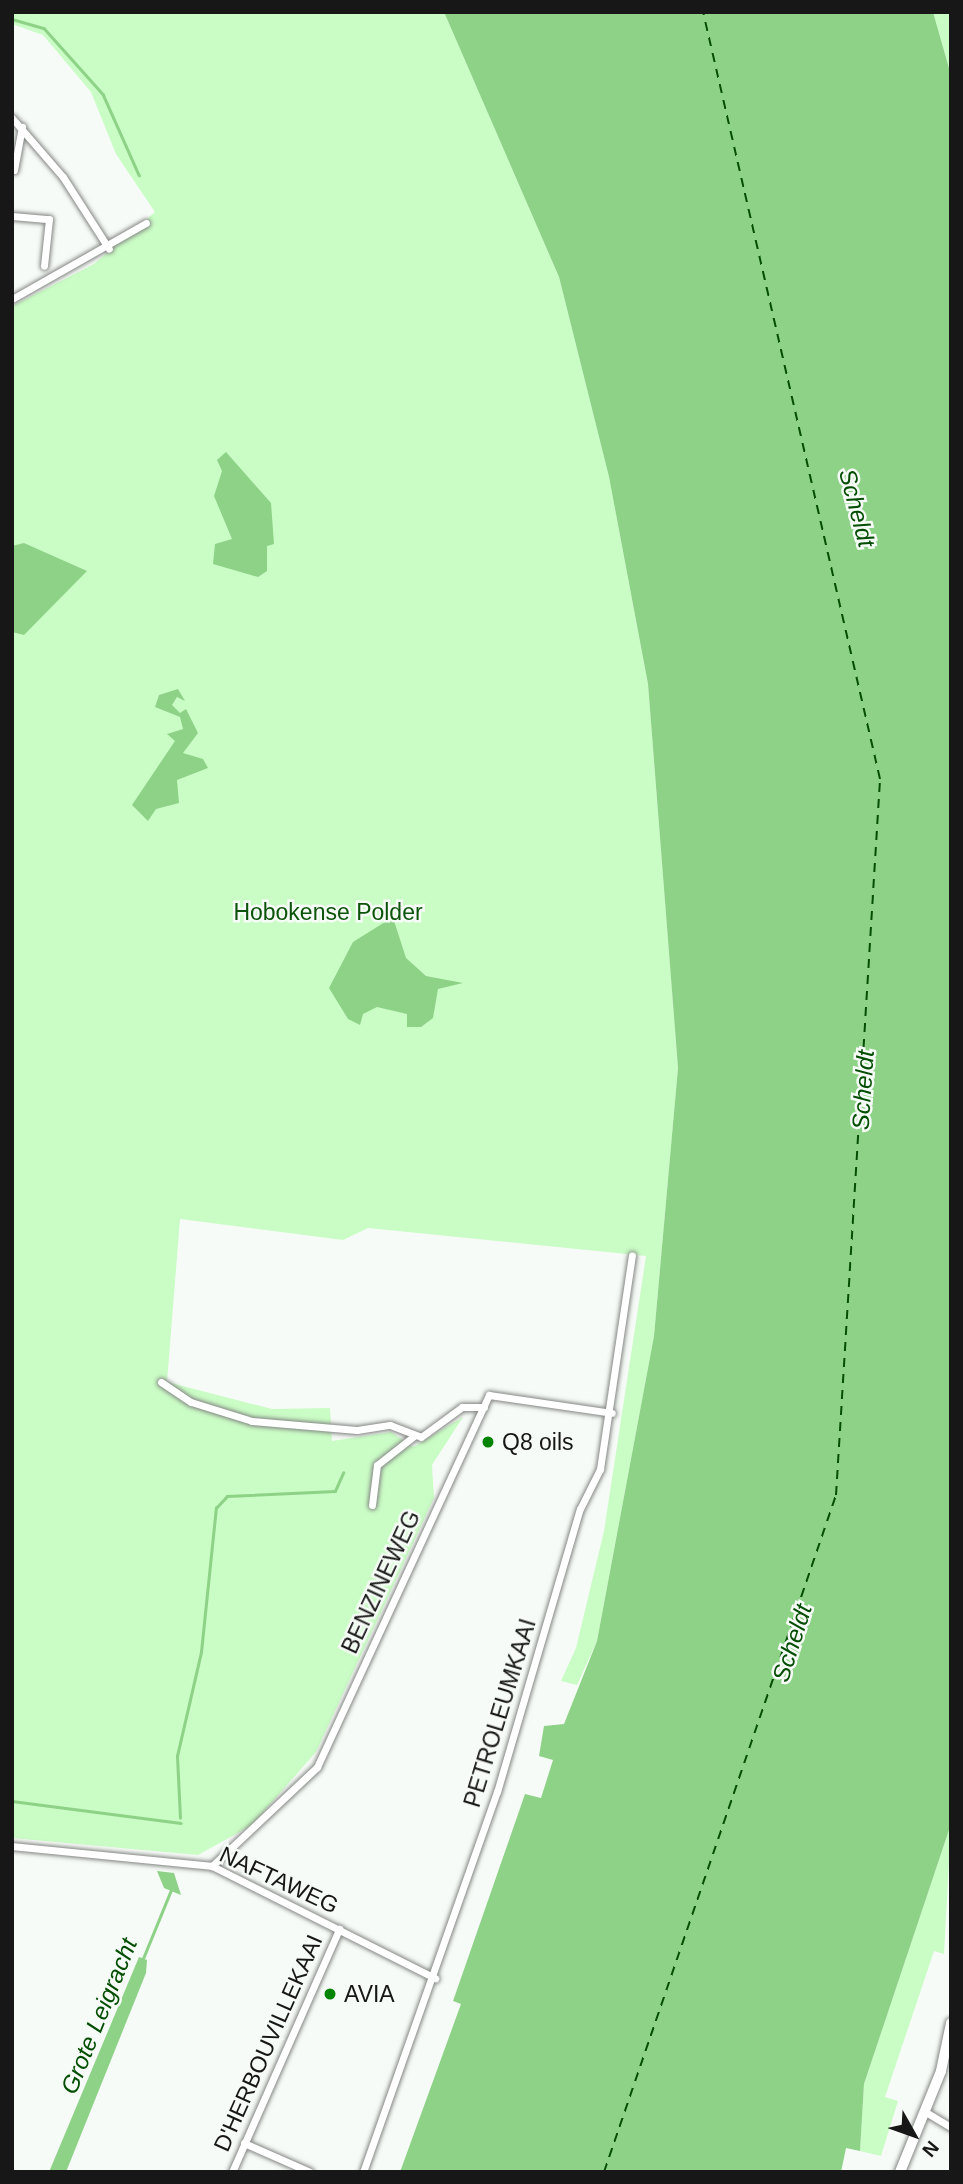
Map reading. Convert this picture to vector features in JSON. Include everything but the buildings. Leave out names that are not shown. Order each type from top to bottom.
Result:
[{"type":"street","points":[[12,118],[22,127],[109,249]]},
{"type":"street","points":[[14,170],[22,127]]},
{"type":"street","points":[[12,216],[49,219],[44,266]]},
{"type":"street","points":[[12,299],[109,249],[146,223]]},
{"type":"street","name":"PETROLEUMKAAI","points":[[363,2172],[435,1979],[580,1509],[600,1469],[612,1413],[632,1255]]},
{"type":"street","points":[[161,1382],[191,1402],[252,1421],[357,1430],[390,1425],[414,1436]]},
{"type":"street","points":[[372,1505],[377,1465],[414,1436],[428,1434],[468,1404],[484,1407],[489,1395],[612,1413]]},
{"type":"street","name":"BENZINEWEG","points":[[212,1866],[317,1767],[484,1407]]},
{"type":"street","name":"NAFTAWEG","points":[[12,1846],[212,1866],[435,1979]]},
{"type":"street","name":"D'HERBOUVILLEKAAI","points":[[232,2172],[339,1929]]},
{"type":"street","points":[[900,2172],[924,2111],[951,2023]]},
{"type":"street","points":[[924,2111],[951,2127]]},
{"type":"street","points":[[244,2143],[310,2172]]},
{"type":"green space","name":"Hobokense Polder","points":[[12,12],[444,12],[559,277],[609,477],[648,684],[678,1068],[654,1336],[597,1641],[577,1685],[561,1681],[576,1648],[604,1531],[646,1256],[368,1228],[343,1240],[180,1219],[167,1382],[272,1409],[330,1408],[332,1441],[391,1432],[413,1447],[463,1417],[432,1465],[434,1498],[316,1752],[252,1825],[198,1855],[12,1838],[12,306],[94,264],[155,212],[116,154],[91,92],[43,35],[12,24]]},
{"type":"green space","points":[[933,12],[951,12],[951,75],[934,15]]},
{"type":"green space","points":[[951,1824],[944,1954],[934,1951],[885,2097],[898,2101],[881,2156],[860,2151],[864,2084]]},
{"type":"water","name":"Scheldt","points":[[444,12],[933,12],[951,75],[951,1824],[864,2084],[860,2151],[846,2148],[841,2172],[400,2172],[461,2004],[453,2001],[525,1794],[541,1798],[553,1760],[539,1756],[544,1726],[564,1724],[597,1641],[654,1336],[678,1068],[648,684],[609,477],[559,277]]},
{"type":"water","points":[[226,452],[271,503],[274,544],[267,546],[267,571],[258,577],[213,564],[215,544],[232,539],[214,496],[222,471],[217,460]]},
{"type":"water","points":[[24,543],[87,571],[24,635],[12,632],[12,546]]},
{"type":"water","points":[[178,689],[185,701],[177,697],[172,705],[180,713],[186,709],[198,733],[183,753],[203,759],[208,768],[177,780],[179,803],[156,809],[148,821],[132,805],[175,741],[167,734],[183,729],[180,717],[155,707],[159,695]]},
{"type":"water","points":[[387,899],[406,958],[426,976],[463,983],[438,989],[433,1018],[421,1027],[407,1027],[407,1014],[377,1007],[363,1014],[360,1025],[348,1019],[329,988],[353,942],[385,922]]},
{"type":"water","points":[[157,1871],[174,1873],[181,1895],[164,1888]]},
{"type":"water","points":[[139,1957],[147,1960],[146,1973],[66,2172],[49,2172]]},
{"type":"waterway","points":[[12,19],[44,28],[103,94],[139,175]]},
{"type":"waterway","points":[[180,1818],[177,1756],[201,1652],[216,1508],[227,1496],[335,1491],[343,1473]]},
{"type":"waterway","name":"Grote Leigracht","points":[[12,1801],[181,1823]]},
{"type":"waterway","name":"Grote Leigracht","points":[[142,1961],[171,1890]]},
{"type":"ferry route","points":[[604,2172],[836,1495],[880,779],[703,12]]},
{"type":"place","name":"Q8 oils","points":[[488,1442]]},
{"type":"place","name":"AVIA","points":[[330,1994]]}]
